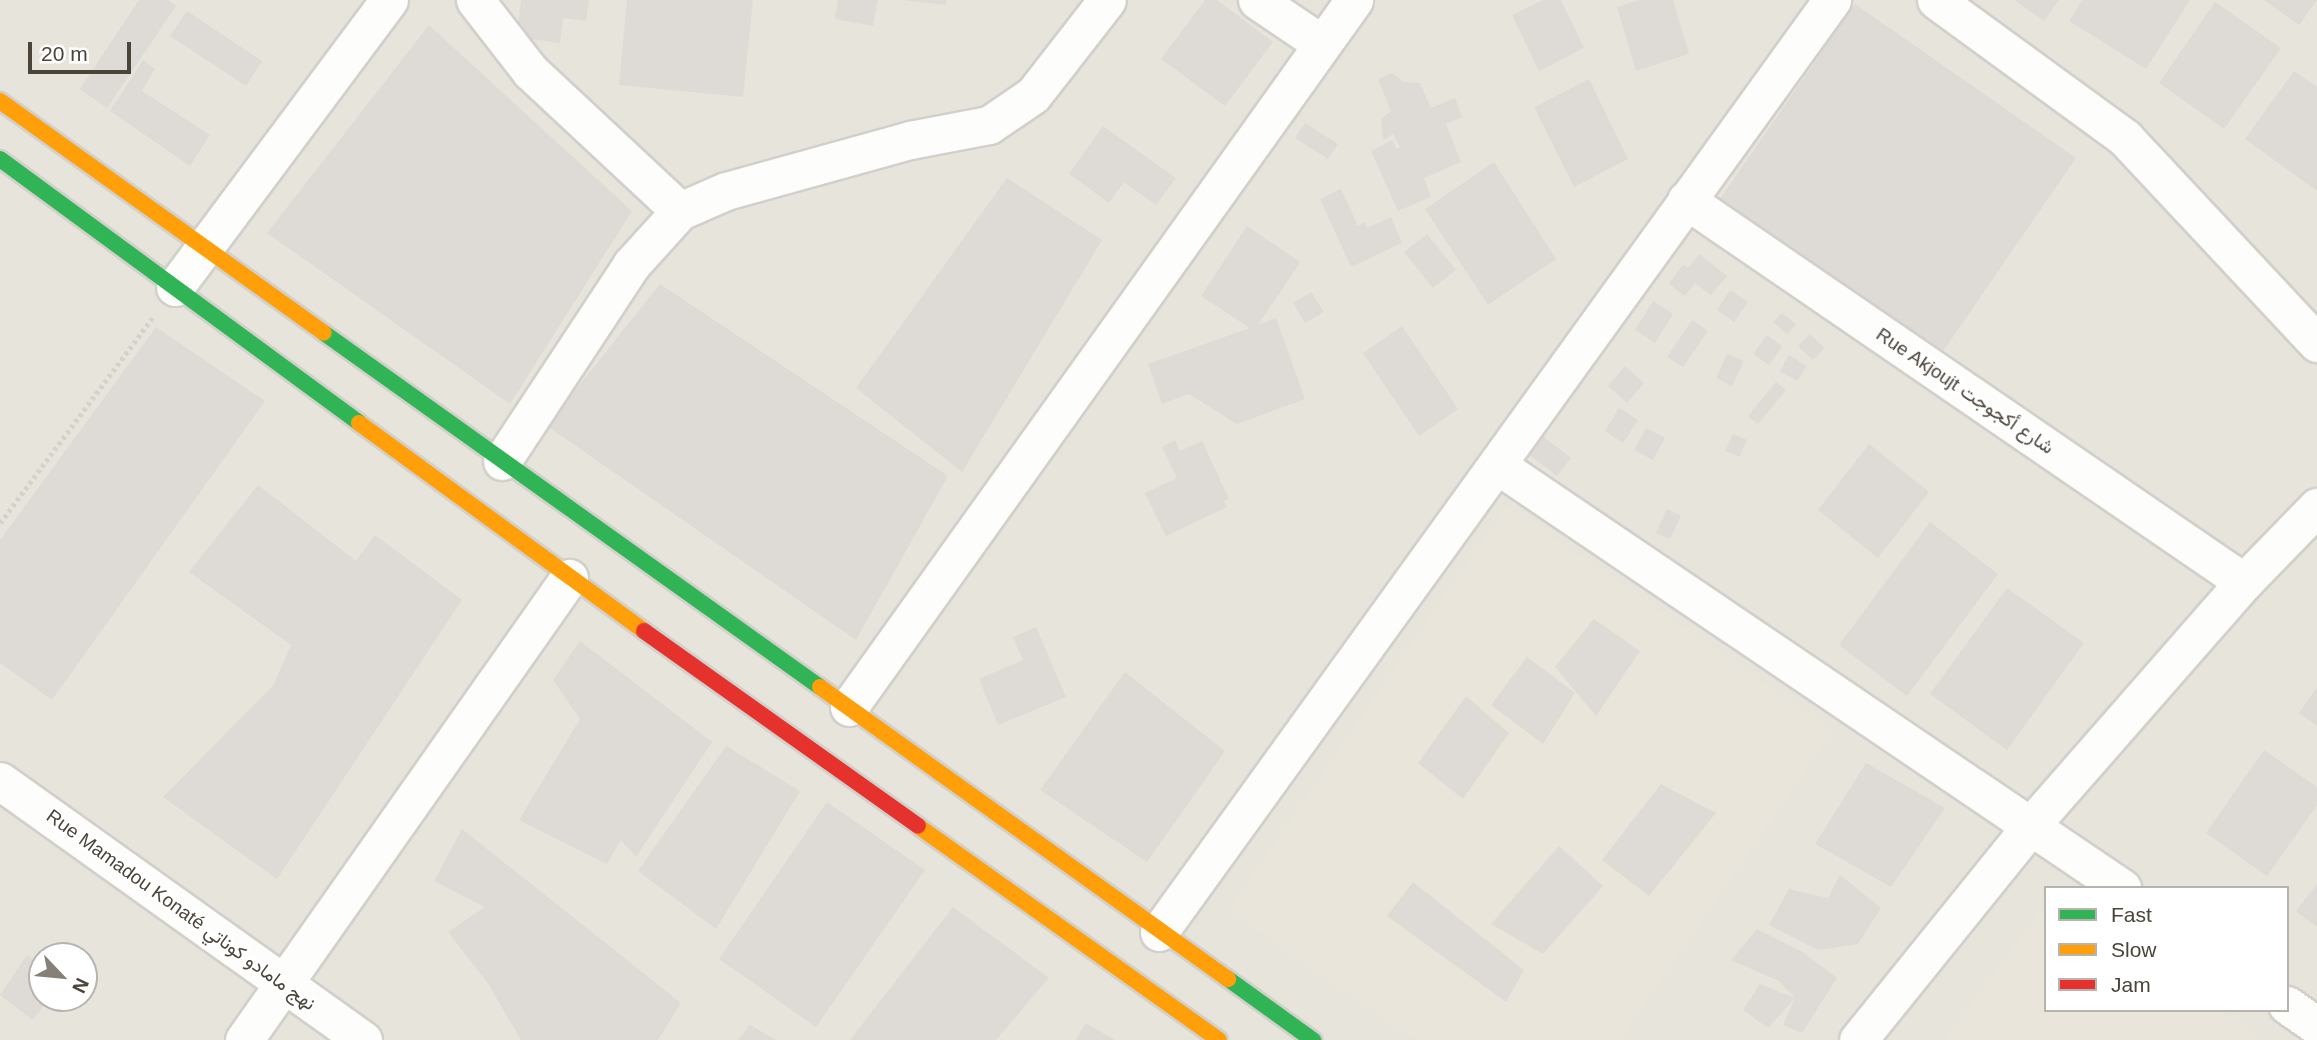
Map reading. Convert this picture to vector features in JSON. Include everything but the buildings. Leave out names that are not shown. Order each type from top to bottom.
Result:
[{"type":"street","points":[[176,287],[389,0]]},
{"type":"street","points":[[475,0],[530,71],[680,211]]},
{"type":"street","points":[[502,461],[631,265],[680,211],[752,183],[910,140],[989,125],[1033,95],[1107,0]]},
{"type":"street","points":[[1257,0],[1322,44]]},
{"type":"street","points":[[849,708],[1353,0]]},
{"type":"street","points":[[1159,932],[1832,0]]},
{"type":"street","points":[[1936,0],[2125,138],[2317,343]]},
{"type":"street","points":[[0,101],[203,249],[1313,1040]]},
{"type":"street","points":[[0,159],[569,578],[1219,1040]]},
{"type":"street","name":"Rue Akjoujt شارع أكجوجت","points":[[1686,200],[2245,582]]},
{"type":"street","points":[[1497,465],[2032,824],[2119,886]]},
{"type":"street","points":[[1858,1040],[2032,824],[2245,582],[2317,507]]},
{"type":"street","points":[[244,1040],[569,578]]},
{"type":"street","name":"Rue Mamadou Konaté نهج مامادو كوناتي","points":[[0,781],[363,1040]]},
{"type":"street","points":[[2289,1006],[2317,1026]]},
{"type":"path","points":[[0,523],[176,287]]},
{"type":"shaded area","points":[[0,0],[2317,0],[2317,1040],[0,1040]]},
{"type":"shaded area","points":[[1507,506],[1832,731],[1619,1040],[1417,1040],[1229,910]]},
{"type":"shaded area","points":[[2044,907],[2044,1012],[2223,1012],[2260,1040],[1945,1040]]},
{"type":"traffic: fast","points":[[0,159],[359,423]]},
{"type":"traffic: fast","points":[[324,333],[820,687]]},
{"type":"traffic: fast","points":[[1228,979],[1313,1040]]},
{"type":"traffic: slow","points":[[0,101],[324,333]]},
{"type":"traffic: slow","points":[[359,423],[644,631]]},
{"type":"traffic: slow","points":[[820,687],[1228,979]]},
{"type":"traffic: slow","points":[[918,826],[1219,1040]]},
{"type":"traffic: jam","points":[[644,631],[918,826]]}]
